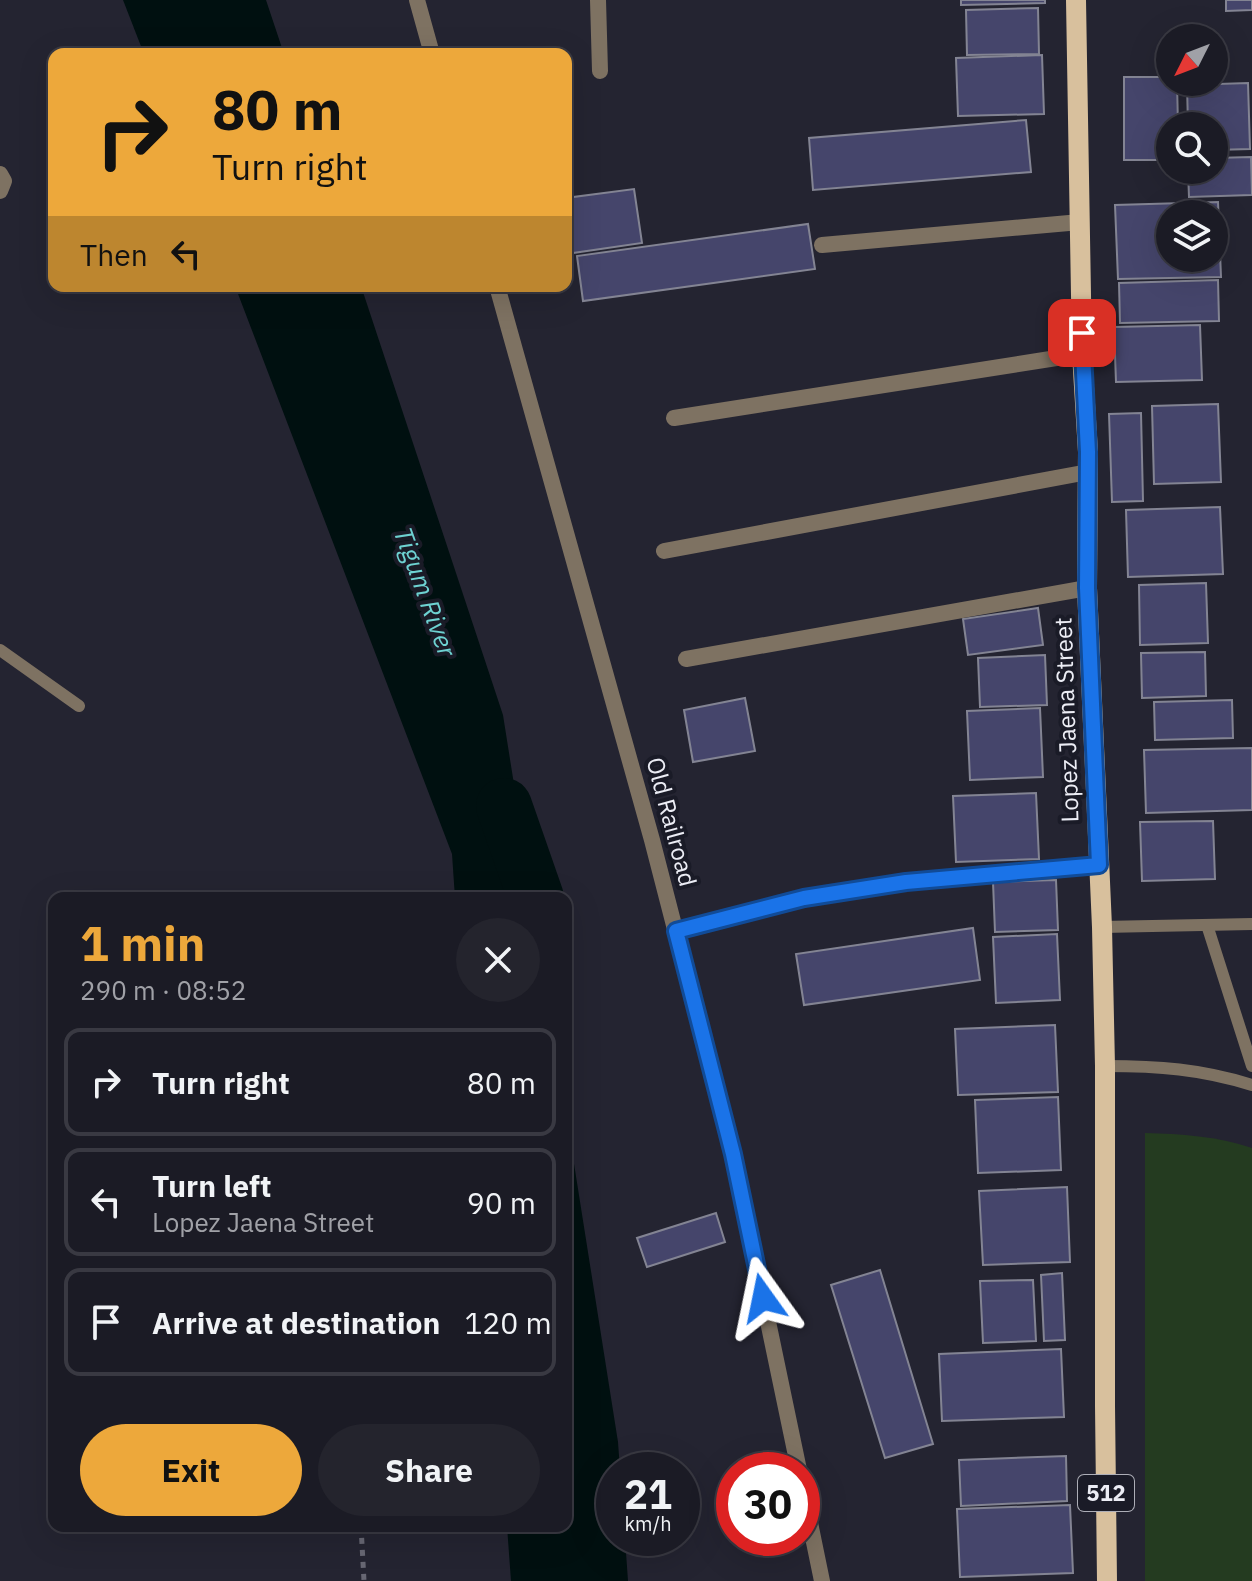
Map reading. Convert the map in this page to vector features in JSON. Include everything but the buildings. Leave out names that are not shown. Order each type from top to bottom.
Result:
[{"type":"main road","name":"Lopez Jaena Street","points":[[1076,0],[1082,354],[1088,472],[1087,588],[1105,1066],[1107,1581]]},
{"type":"street","points":[[417,0],[430,48]]},
{"type":"street","points":[[598,0],[600,71]]},
{"type":"street","points":[[0,174],[4,181],[0,191]]},
{"type":"street","points":[[822,245],[1080,222]]},
{"type":"street","name":"Old Railroad","points":[[499,292],[676,931],[733,1154],[795,1452]]},
{"type":"street","points":[[674,418],[1082,354]]},
{"type":"street","points":[[664,551],[1088,472]]},
{"type":"street","points":[[686,659],[1087,588]]},
{"type":"street","points":[[676,931],[818,895],[906,882],[1099,865]]},
{"type":"street","points":[[817,1556],[822,1581]]},
{"type":"lane","points":[[0,650],[79,706]]},
{"type":"lane","points":[[1102,927],[1252,924]]},
{"type":"lane","points":[[1207,925],[1252,1066]]},
{"type":"lane","points":[[1105,1066],[1154,1066],[1217,1074],[1252,1085]]},
{"type":"path","points":[[361,1532],[364,1581]]},
{"type":"green space","points":[[1145,1133],[1212,1138],[1252,1148],[1252,1581],[1145,1581]]},
{"type":"water","points":[[123,0],[266,0],[282,48],[142,48]]},
{"type":"water","points":[[237,292],[363,292],[503,715],[531,892],[455,892],[452,854]]},
{"type":"water","points":[[572,1151],[619,1452],[596,1452],[596,1556],[626,1556],[628,1581],[511,1581],[507,1532],[572,1532]]},
{"type":"waterway","name":"Tigum River","points":[[504,806],[534,892]]},
{"type":"route","points":[[763,1298],[733,1154],[676,931],[804,898],[906,882],[1099,865],[1087,588],[1088,452],[1082,333]]}]
